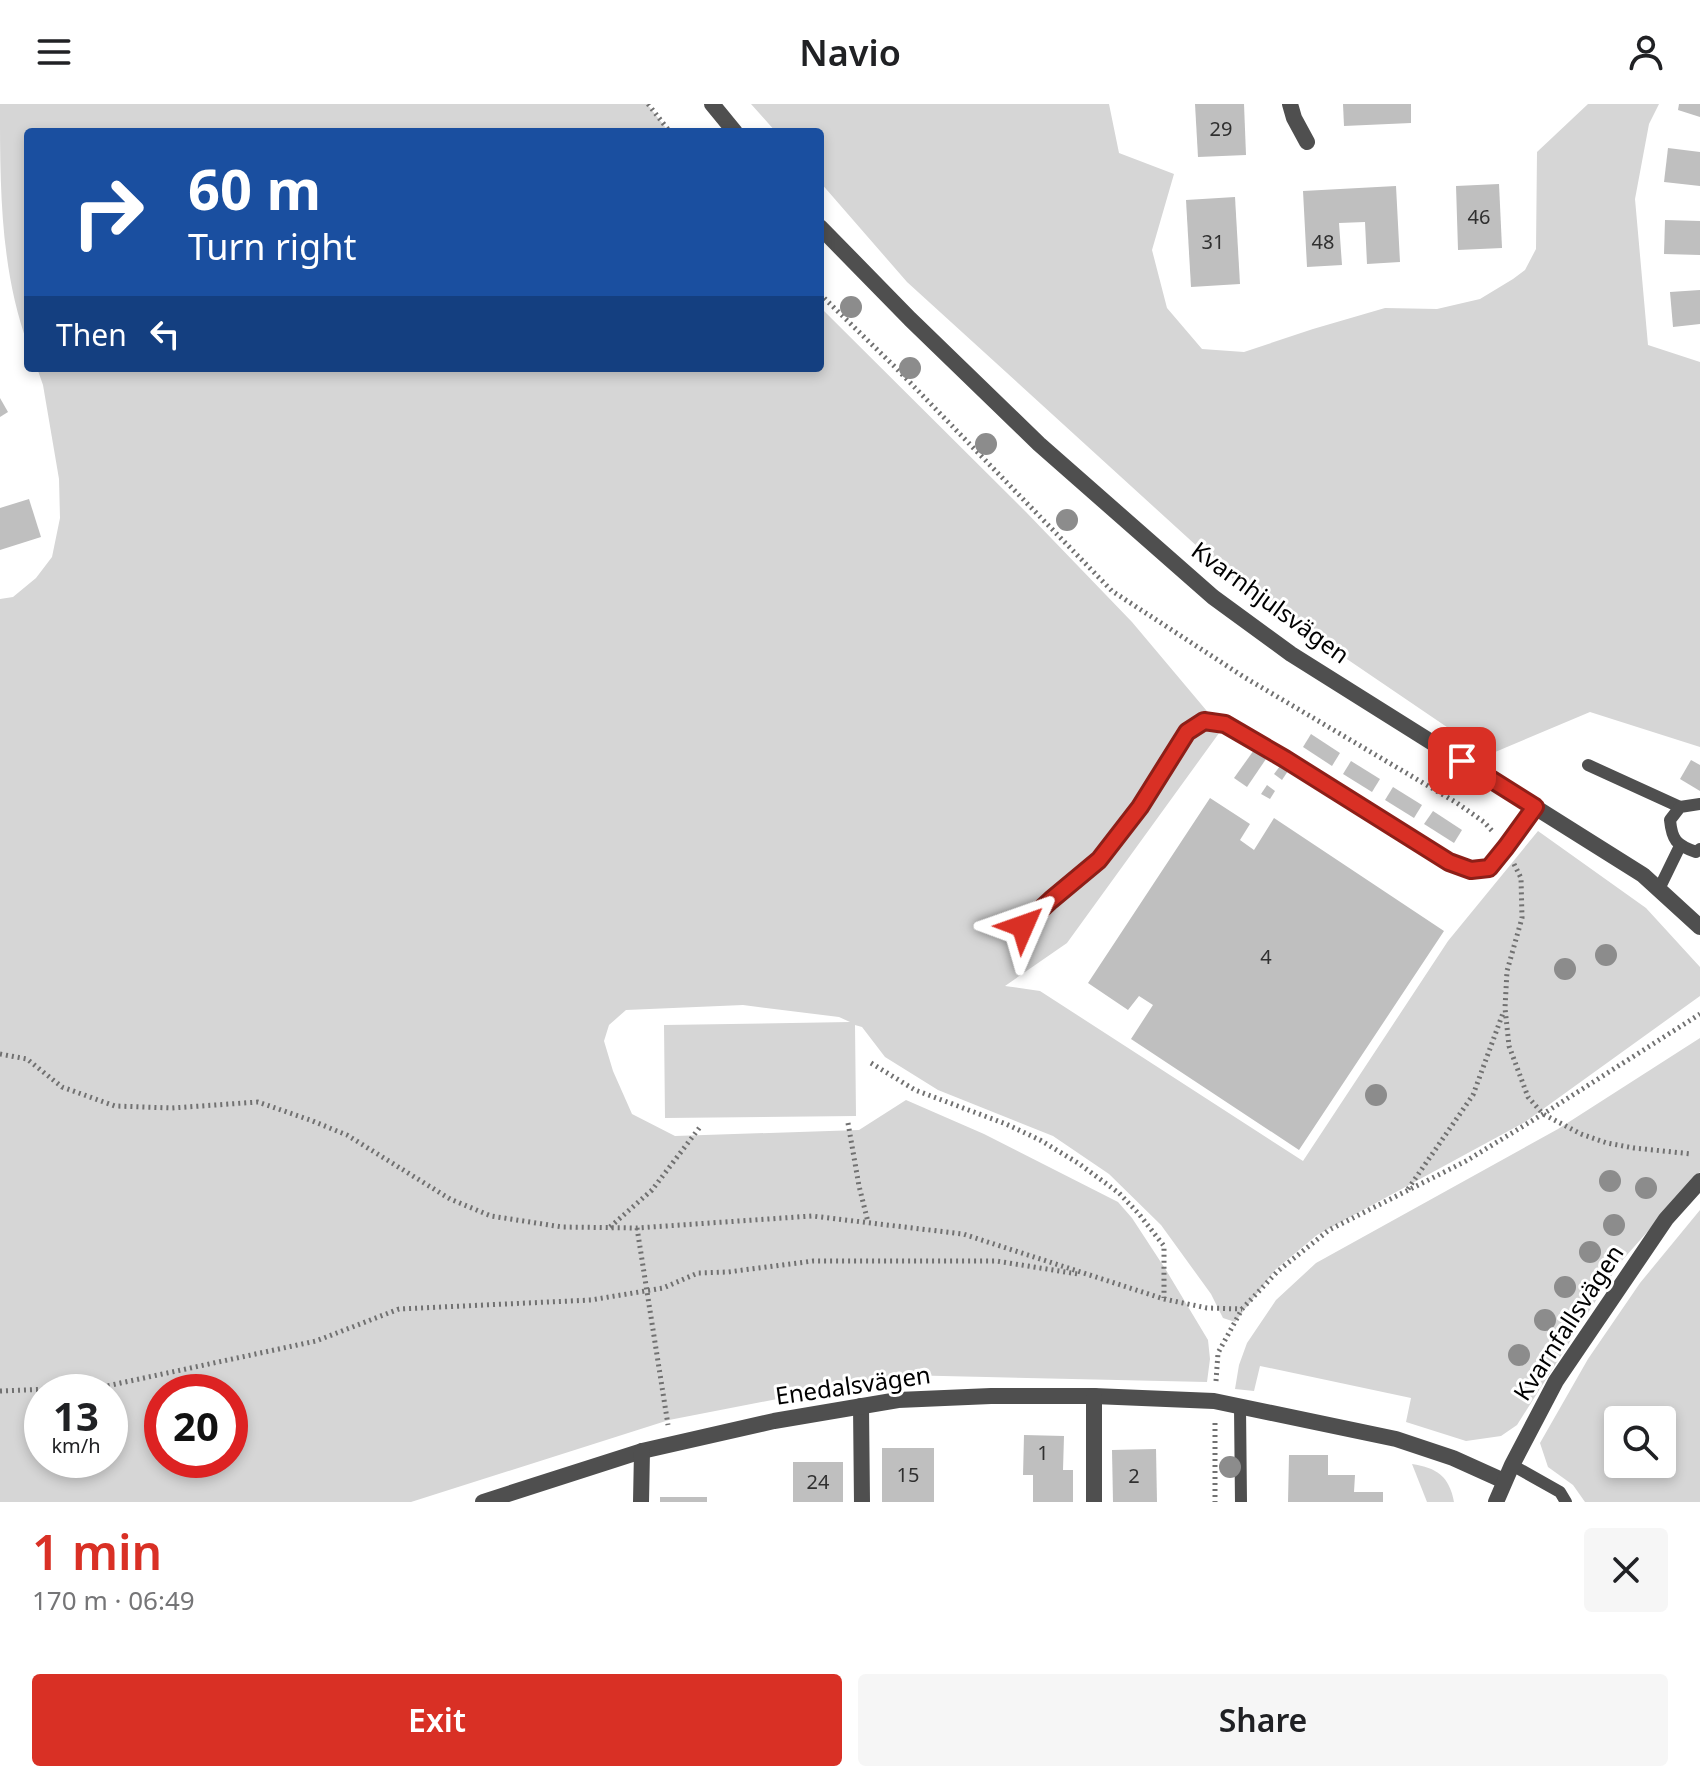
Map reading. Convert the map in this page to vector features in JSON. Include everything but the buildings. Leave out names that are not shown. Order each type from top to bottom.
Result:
[{"type":"street","points":[[712,104],[732,128]]},
{"type":"street","points":[[1290,104],[1307,142]]},
{"type":"street","name":"Kvarnhjulsvägen","points":[[824,231],[1039,444],[1213,597],[1291,654],[1643,875],[1700,927]]},
{"type":"street","name":"Kvarnfallsvägen","points":[[1496,1502],[1512,1465],[1564,1369],[1666,1219],[1700,1181]]},
{"type":"street","points":[[1094,1396],[1094,1502]]},
{"type":"street","name":"Enedalsvägen","points":[[483,1502],[671,1444],[774,1421],[898,1400],[939,1397],[1094,1396],[1214,1401],[1396,1439],[1453,1458],[1504,1481]]},
{"type":"street","points":[[861,1406],[862,1502]]},
{"type":"street","points":[[641,1502],[642,1451]]},
{"type":"lane","points":[[1023,926],[1099,860],[1140,807],[1187,732],[1204,721],[1225,724],[1449,862],[1471,870],[1489,868],[1535,807]]},
{"type":"lane","points":[[1588,765],[1680,807],[1700,804]]},
{"type":"lane","points":[[1680,807],[1670,820],[1672,835],[1680,846],[1696,852],[1700,849]]},
{"type":"lane","points":[[1659,889],[1680,846]]},
{"type":"lane","points":[[1240,1407],[1241,1502]]},
{"type":"lane","points":[[1512,1465],[1560,1492],[1566,1502]]},
{"type":"path","points":[[648,104],[667,128]]},
{"type":"path","points":[[1406,1191],[1473,1095],[1505,1008]]},
{"type":"path","points":[[1215,1502],[1214,1401],[1218,1353],[1242,1309],[1278,1271],[1329,1230],[1466,1161],[1700,1014]]},
{"type":"path","points":[[0,1054],[27,1059],[62,1087],[115,1106],[172,1108],[258,1102],[347,1135],[450,1199],[491,1216],[562,1227],[609,1228],[812,1216],[868,1222],[963,1234],[1164,1299],[1207,1308],[1242,1309]]},
{"type":"path","points":[[871,1063],[915,1090],[1040,1140],[1119,1193],[1164,1246],[1164,1299]]},
{"type":"path","points":[[848,1123],[868,1222]]},
{"type":"path","points":[[609,1228],[652,1190],[700,1127]]},
{"type":"path","points":[[637,1228],[671,1444]]},
{"type":"path","points":[[0,1391],[102,1387],[316,1341],[399,1309],[591,1300],[663,1288],[698,1273],[813,1261],[996,1261],[1095,1277]]},
{"type":"shaded area","points":[[0,104],[647,104],[666,128],[24,128],[24,332],[12,287],[1,196]]},
{"type":"shaded area","points":[[751,104],[1109,104],[1119,153],[1174,174],[1152,250],[1167,308],[1202,349],[1244,352],[1385,308],[1437,309],[1480,299],[1525,270],[1536,249],[1537,152],[1588,104],[1659,104],[1649,124],[1635,199],[1648,345],[1700,362],[1700,747],[1590,712],[1488,755],[1244,589],[907,282],[824,187],[824,128],[772,128]]},
{"type":"shaded area","points":[[824,311],[1132,622],[1222,729],[1067,943],[1005,986],[1040,991],[1303,1161],[1448,941],[1538,831],[1646,908],[1700,967],[1700,996],[1525,1122],[1317,1235],[1275,1270],[1235,1322],[1223,1318],[1211,1294],[1161,1225],[1109,1174],[1053,1136],[938,1090],[885,1057],[862,1027],[855,1025],[856,1116],[665,1118],[664,1025],[850,1022],[839,1017],[743,1005],[626,1010],[609,1025],[604,1041],[613,1071],[632,1114],[675,1136],[859,1130],[906,1100],[984,1134],[1118,1202],[1166,1270],[1208,1340],[1210,1359],[1207,1382],[900,1375],[669,1420],[411,1502],[0,1502],[0,599],[13,597],[36,578],[52,557],[60,518],[59,479],[38,372],[824,372]]},
{"type":"shaded area","points":[[1700,1038],[1700,1172],[1619,1264],[1517,1425],[1501,1436],[1466,1441],[1406,1422],[1411,1398],[1260,1366],[1254,1391],[1235,1389],[1247,1343],[1276,1300],[1316,1263],[1558,1129]]},
{"type":"shaded area","points":[[1700,1210],[1700,1502],[1585,1502],[1573,1485],[1548,1467],[1540,1443],[1588,1359],[1640,1283]]},
{"type":"shaded area","points":[[1412,1464],[1440,1475],[1449,1486],[1454,1502],[1427,1502]]},
{"type":"route","points":[[1023,926],[1099,860],[1140,807],[1187,732],[1204,721],[1225,724],[1449,862],[1471,870],[1489,868],[1535,807],[1462,761]]}]
